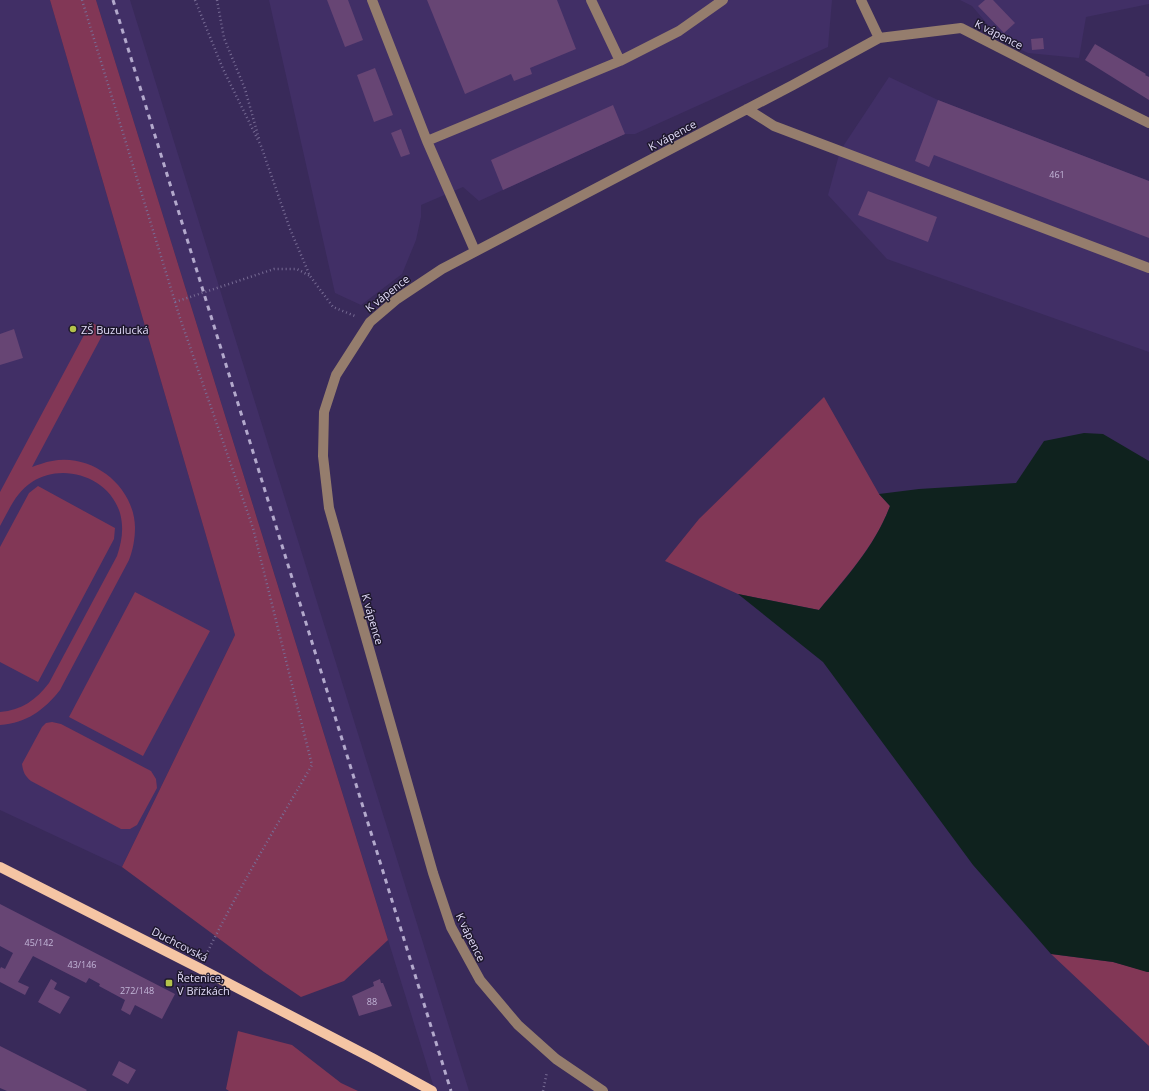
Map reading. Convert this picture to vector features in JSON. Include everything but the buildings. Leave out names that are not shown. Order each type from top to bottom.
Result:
[{"type":"main road","name":"Duchcovská","points":[[0,866],[372,1058],[432,1091]]},
{"type":"street","points":[[372,0],[427,141],[475,251]]},
{"type":"street","points":[[591,0],[620,61]]},
{"type":"street","points":[[427,141],[620,61],[679,31],[723,0]]},
{"type":"street","points":[[861,0],[879,38]]},
{"type":"street","name":"K vápence","points":[[603,1091],[556,1058],[518,1025],[480,980],[451,927],[433,873],[329,508],[323,456],[324,412],[336,375],[370,322],[397,299],[442,269],[746,110],[879,38],[961,28],[1149,123]]},
{"type":"street","points":[[746,110],[774,126],[1149,268]]},
{"type":"path","points":[[82,0],[175,302],[253,528],[312,765],[261,850],[221,922],[199,968]]},
{"type":"path","points":[[195,0],[223,69],[261,146]]},
{"type":"path","points":[[217,0],[224,38],[245,89],[261,146],[290,229],[310,276],[333,307],[370,322]]},
{"type":"path","points":[[175,302],[274,269],[297,269],[310,276]]},
{"type":"path","points":[[543,1091],[548,1069],[556,1058]]},
{"type":"shaded area","name":"ZŠ Buzulucká","points":[[0,0],[50,0],[235,635],[122,867],[0,810]]},
{"type":"shaded area","points":[[50,0],[96,0],[388,940],[344,981],[301,997],[264,972],[122,867],[235,635]]},
{"type":"shaded area","points":[[96,0],[130,0],[469,1091],[435,1091]]},
{"type":"shaded area","points":[[269,0],[832,0],[828,47],[635,134],[625,134],[479,201],[463,187],[421,205],[421,217],[416,240],[402,274],[361,305],[335,293]]},
{"type":"shaded area","points":[[960,0],[1149,0],[1149,4],[1086,17],[1079,58],[1028,53],[1001,40],[972,6]]},
{"type":"shaded area","points":[[889,77],[938,100],[1149,181],[1149,352],[887,259],[828,195],[840,151]]},
{"type":"shaded area","points":[[91,322],[105,330],[32,467],[49,461],[67,460],[82,462],[96,468],[108,476],[119,486],[127,498],[133,512],[135,536],[133,548],[129,560],[60,690],[48,704],[34,714],[19,722],[0,725],[0,712],[15,709],[28,703],[34,699],[49,683],[117,556],[120,545],[122,534],[121,519],[120,513],[114,501],[106,490],[84,476],[57,473],[44,476],[32,482],[17,496],[0,526],[0,492]]},
{"type":"shaded area","points":[[824,397],[879,494],[890,506],[884,521],[868,548],[819,610],[738,594],[665,561],[699,519]]},
{"type":"shaded area","points":[[1084,433],[1103,434],[1149,461],[1149,972],[1113,962],[1051,954],[973,865],[823,662],[738,594],[819,610],[859,561],[884,521],[890,506],[879,494],[919,489],[1016,483],[1044,441]]},
{"type":"shaded area","points":[[38,486],[115,528],[114,539],[38,682],[0,662],[0,547],[29,493]]},
{"type":"shaded area","points":[[135,592],[210,631],[143,756],[69,717]]},
{"type":"shaded area","points":[[52,722],[61,724],[151,771],[156,779],[157,788],[137,825],[130,829],[121,829],[31,781],[27,777],[22,764],[42,727],[46,723]]},
{"type":"shaded area","points":[[1051,954],[1113,962],[1149,972],[1149,1046]]},
{"type":"shaded area","points":[[238,1031],[292,1045],[341,1083],[358,1091],[229,1091],[226,1089]]},
{"type":"railway","points":[[113,0],[451,1091]]},
{"type":"place","name":"ZŠ Buzulucká","points":[[73,329]]},
{"type":"place","name":"Řetenice, V Břízkách","points":[[169,983]]}]
